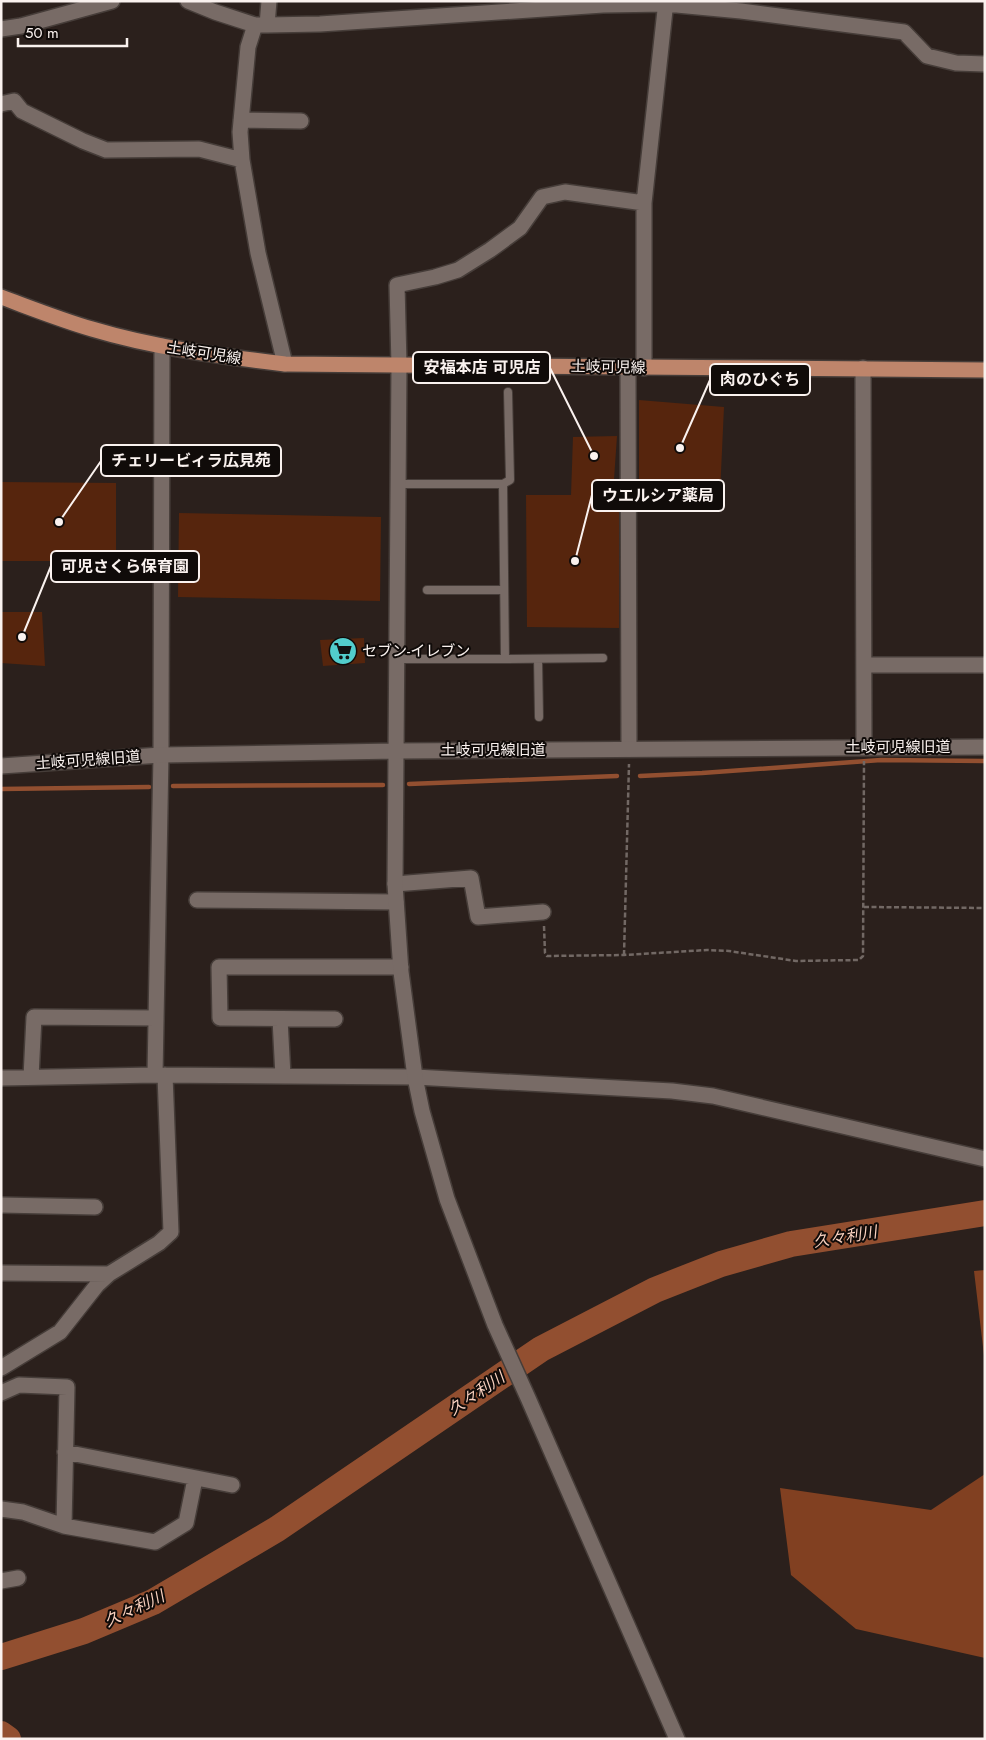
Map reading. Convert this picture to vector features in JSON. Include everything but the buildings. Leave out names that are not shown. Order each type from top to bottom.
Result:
[{"type":"main road","name":"土岐可児線","points":[[1,297],[91,329],[162,346],[194,353],[285,364],[985,370]]},
{"type":"street","points":[[1,29],[21,26],[112,1]]},
{"type":"street","points":[[188,1],[215,12],[261,25],[320,24],[603,5],[666,3],[741,10],[904,32],[927,56],[956,63],[985,64]]},
{"type":"street","points":[[269,1],[261,25],[248,47],[240,132],[242,160],[258,253],[285,364]]},
{"type":"street","points":[[644,368],[644,203],[666,3]]},
{"type":"street","points":[[1,104],[14,101],[22,111],[83,141],[106,150],[199,149],[242,160]]},
{"type":"street","points":[[241,120],[301,121]]},
{"type":"street","points":[[644,203],[565,192],[542,197],[520,228],[458,270],[397,285],[399,366],[395,884],[401,967],[415,1077],[422,1111],[447,1199],[495,1325],[677,1739]]},
{"type":"street","points":[[1,1368],[60,1332],[97,1285],[109,1274],[159,1243],[171,1232],[156,1018],[161,755],[162,346]]},
{"type":"street","points":[[628,368],[629,750]]},
{"type":"street","points":[[863,368],[864,747]]},
{"type":"street","points":[[864,665],[985,665]]},
{"type":"street","name":"土岐可児線旧道","points":[[1,766],[161,755],[396,751],[985,747]]},
{"type":"street","points":[[395,884],[471,878],[478,917],[543,912]]},
{"type":"street","points":[[196,900],[396,902]]},
{"type":"street","points":[[335,1019],[220,1018],[219,967],[401,967]]},
{"type":"street","points":[[31,1077],[34,1017],[156,1018]]},
{"type":"street","points":[[280,1019],[283,1076]]},
{"type":"street","points":[[1,1078],[160,1075],[415,1077],[663,1091],[713,1096],[985,1159]]},
{"type":"street","points":[[1,1205],[95,1206]]},
{"type":"street","points":[[1,1273],[109,1274]]},
{"type":"street","points":[[1,1393],[19,1385],[67,1387],[64,1526]]},
{"type":"street","points":[[65,1452],[232,1485]]},
{"type":"street","points":[[1,1509],[23,1512],[64,1526],[155,1542],[186,1523],[195,1479]]},
{"type":"street","points":[[1,1581],[18,1578]]},
{"type":"lane","points":[[398,484],[504,484],[510,480],[508,392]]},
{"type":"lane","points":[[504,484],[505,659]]},
{"type":"lane","points":[[427,590],[504,590]]},
{"type":"lane","points":[[396,659],[603,658]]},
{"type":"lane","points":[[538,659],[539,717]]},
{"type":"path","points":[[624,955],[629,750]]},
{"type":"path","points":[[543,912],[545,953],[547,956],[624,955],[707,950],[729,951],[796,961],[858,960],[863,956],[864,772]]},
{"type":"path","points":[[864,907],[985,908]]},
{"type":"shaded area","points":[[985,1270],[985,1364],[974,1271]]},
{"type":"shaded area","points":[[985,1474],[985,1658],[856,1629],[791,1575],[780,1488],[931,1510]]},
{"type":"waterway","points":[[640,776],[881,760],[985,761]]},
{"type":"waterway","points":[[409,784],[617,776]]},
{"type":"waterway","points":[[173,786],[383,785]]},
{"type":"waterway","points":[[1,789],[149,787]]},
{"type":"waterway","name":"久々利川","points":[[1,1657],[84,1631],[153,1602],[277,1529],[541,1349],[655,1290],[721,1264],[791,1244],[985,1213]]},
{"type":"waterway","points":[[1,1734],[8,1739]]},
{"type":"place","name":"肉のひぐち","points":[[680,448]]},
{"type":"place","name":"安福本店 可児店","points":[[594,456]]},
{"type":"place","name":"チェリービィラ広見苑","points":[[59,522]]},
{"type":"place","name":"ウエルシア薬局","points":[[575,561]]},
{"type":"place","name":"可児さくら保育園","points":[[22,637]]},
{"type":"place","name":"セブン-イレブン","points":[[343,651]]}]
